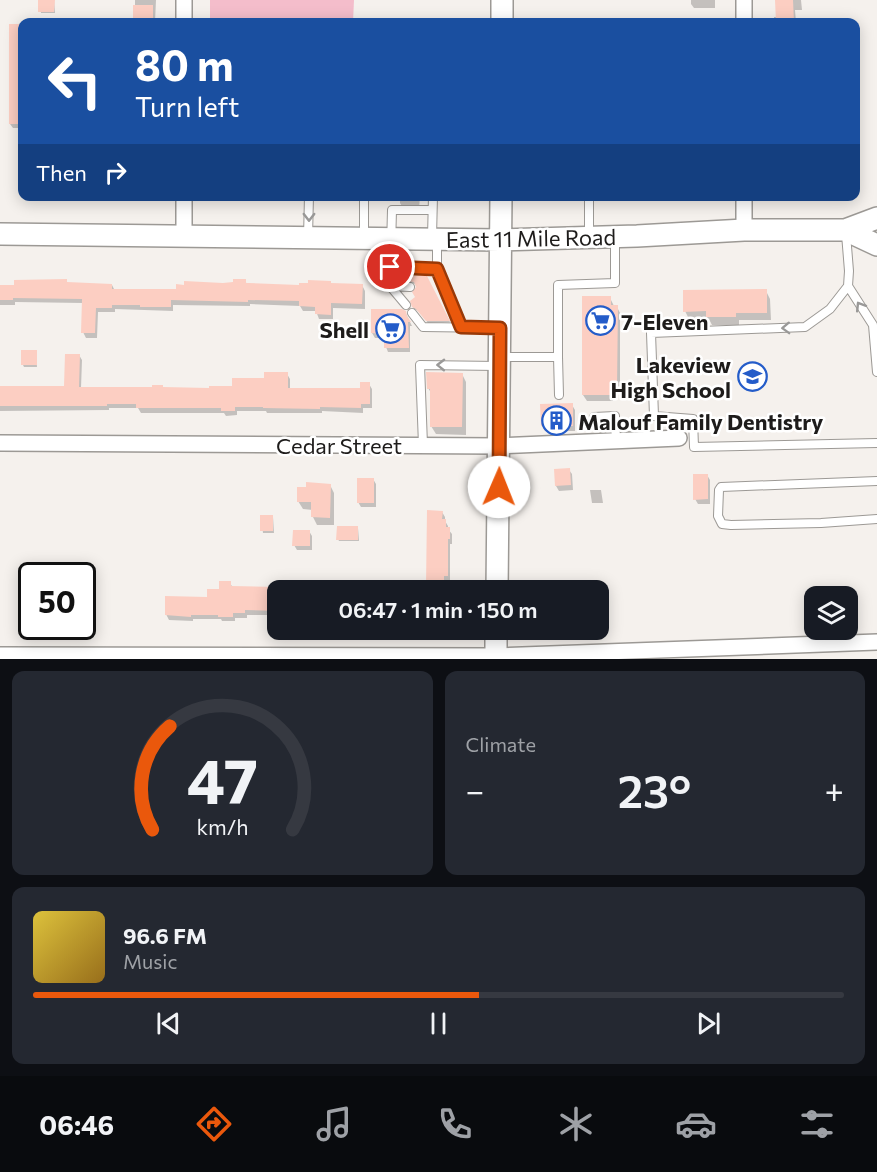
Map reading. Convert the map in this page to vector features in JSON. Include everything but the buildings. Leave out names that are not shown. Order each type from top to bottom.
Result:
[{"type":"main road","points":[[502,0],[502,18]]},
{"type":"main road","points":[[497,580],[501,201]]},
{"type":"main road","name":"East 11 Mile Road","points":[[0,234],[500,240],[744,230],[845,230],[877,218]]},
{"type":"main road","name":"East 11 Mile Road","points":[[845,230],[877,245]]},
{"type":"main road","points":[[496,640],[496,658]]},
{"type":"street","points":[[184,0],[184,18]]},
{"type":"street","points":[[744,0],[744,18]]},
{"type":"street","points":[[184,201],[184,235]]},
{"type":"street","points":[[744,201],[744,230]]},
{"type":"street","name":"Cedar Street","points":[[0,443],[499,446],[686,438]]},
{"type":"street","points":[[0,655],[496,658],[877,642]]},
{"type":"lane","points":[[308,237],[309,201]]},
{"type":"lane","points":[[363,238],[364,201]]},
{"type":"lane","points":[[433,201],[437,269],[461,327]]},
{"type":"lane","points":[[589,201],[589,237]]},
{"type":"lane","points":[[406,305],[390,286],[392,210],[432,210]]},
{"type":"lane","points":[[845,230],[849,271],[848,286],[830,309],[805,327],[651,333],[654,417],[693,419],[686,438],[694,447],[877,443]]},
{"type":"lane","points":[[559,395],[558,285],[615,283],[615,237]]},
{"type":"lane","points":[[390,267],[437,269]]},
{"type":"lane","points":[[390,286],[410,287]]},
{"type":"lane","points":[[848,286],[873,325],[877,372]]},
{"type":"lane","points":[[433,287],[445,287]]},
{"type":"lane","points":[[422,313],[412,313],[423,327],[500,328]]},
{"type":"lane","points":[[446,313],[455,313]]},
{"type":"lane","points":[[423,445],[420,365],[558,357]]},
{"type":"lane","points":[[594,417],[615,416],[616,441]]},
{"type":"lane","points":[[877,481],[721,487],[718,516],[722,524],[731,525],[877,519]]},
{"type":"shaded area","points":[[210,0],[354,0],[353,18],[210,18]]},
{"type":"place","name":"7-Eleven","points":[[600,321]]},
{"type":"place","name":"Shell","points":[[390,329]]},
{"type":"place","name":"Lakeview High School","points":[[752,377]]},
{"type":"place","name":"Malouf Family Dentistry","points":[[557,421]]},
{"type":"route","points":[[390,267],[437,269],[461,327],[500,328],[499,487]]}]
